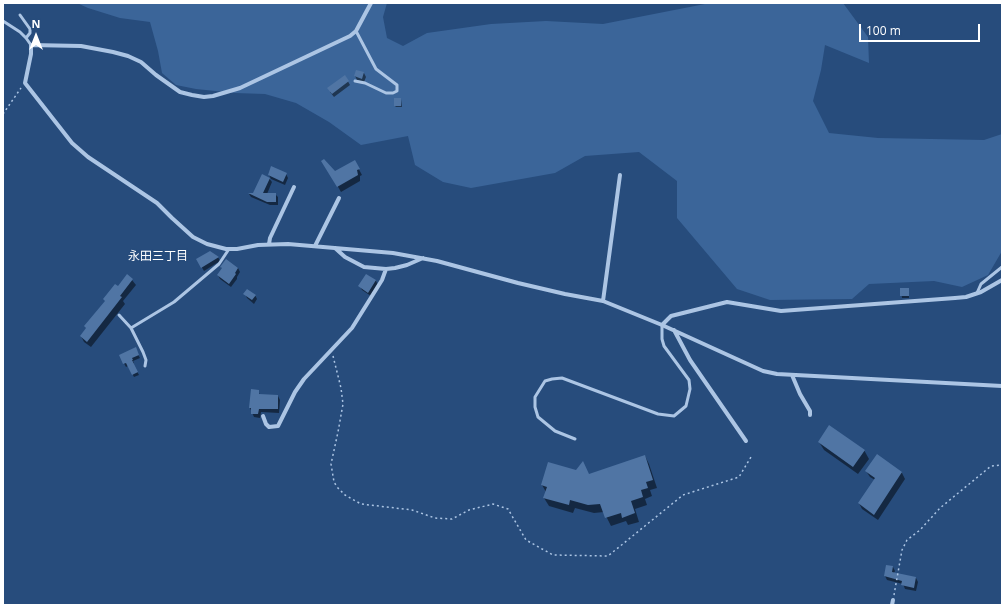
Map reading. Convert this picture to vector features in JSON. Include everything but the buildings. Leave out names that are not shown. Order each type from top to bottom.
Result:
[{"type":"street","points":[[370,3],[356,31],[350,36],[240,88],[219,94],[204,97],[180,92],[141,62],[128,56],[81,46],[31,45],[31,54],[25,83],[72,143],[88,157],[157,203],[193,237],[207,244],[229,249],[269,244],[288,244],[393,253],[437,260],[518,284],[603,301],[674,330],[763,371],[792,375],[1002,386]]},
{"type":"street","points":[[603,301],[620,175]]},
{"type":"street","points":[[269,244],[270,238],[294,187]]},
{"type":"street","points":[[315,246],[339,198]]},
{"type":"street","points":[[335,248],[345,257],[364,267],[386,269],[407,265],[423,258]]},
{"type":"street","points":[[263,416],[269,427],[278,426],[295,392],[304,379],[352,328],[382,280],[386,269]]},
{"type":"street","points":[[662,325],[671,316],[727,302],[781,311],[955,298],[966,297],[977,293],[1002,280]]},
{"type":"street","points":[[674,330],[690,360],[746,441]]},
{"type":"street","points":[[792,375],[800,394],[810,411],[810,415]]},
{"type":"lane","points":[[20,15],[30,29],[30,33],[26,38]]},
{"type":"lane","points":[[3,21],[26,38],[31,45]]},
{"type":"lane","points":[[355,81],[365,83],[386,92],[393,93],[397,90],[397,85],[376,69],[356,31]]},
{"type":"lane","points":[[131,328],[174,302],[219,264],[229,249]]},
{"type":"lane","points":[[977,293],[981,284],[1002,267]]},
{"type":"lane","points":[[119,315],[131,328],[144,352],[146,360],[144,366]]},
{"type":"lane","points":[[575,439],[555,431],[538,417],[535,407],[535,397],[545,381],[562,378],[658,414],[674,416],[686,406],[690,389],[688,380],[664,346],[662,339],[662,325]]},
{"type":"path","points":[[3,114],[25,83]]},
{"type":"path","points":[[331,350],[342,388],[343,404],[331,464],[334,482],[345,495],[361,504],[412,510],[435,518],[452,519],[469,510],[493,504],[508,510],[526,540],[554,554],[608,556],[683,495],[739,476],[752,456]]},
{"type":"path","points":[[893,603],[902,550],[907,540],[920,530],[940,508],[991,466],[1002,465]]},
{"type":"shaded area","points":[[77,3],[387,3],[383,17],[387,38],[403,46],[427,33],[491,24],[546,21],[603,24],[710,3],[843,3],[868,37],[869,63],[825,45],[821,70],[813,101],[829,133],[878,138],[984,140],[1002,134],[1002,251],[988,275],[962,287],[934,281],[869,284],[852,299],[770,300],[737,289],[677,218],[677,181],[639,152],[585,156],[555,173],[471,188],[443,182],[415,165],[408,136],[361,145],[329,122],[296,103],[265,94],[235,93],[196,89],[176,85],[162,73],[150,22],[120,18]]},
{"type":"district","name":"永田三丁目","points":[[158,257]]}]
